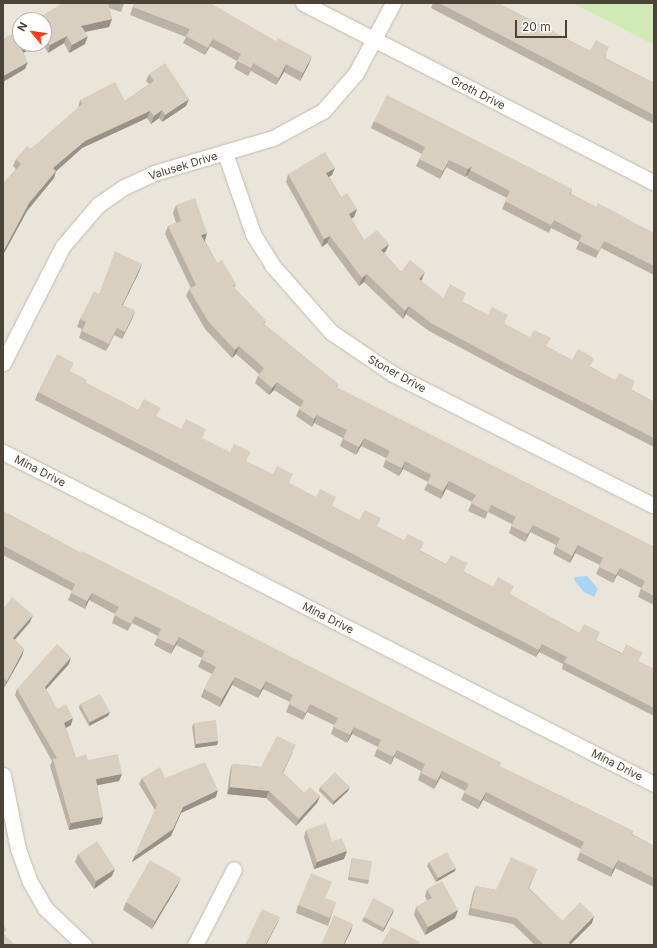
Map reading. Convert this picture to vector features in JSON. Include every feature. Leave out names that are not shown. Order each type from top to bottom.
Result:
[{"type":"street","name":"Groth Drive","points":[[302,3],[654,183]]},
{"type":"street","name":"Valusek Drive","points":[[3,363],[63,246],[98,205],[122,188],[154,173],[225,153],[292,130],[323,111],[356,73],[392,3]]},
{"type":"street","name":"Stoner Drive","points":[[225,153],[251,227],[272,265],[332,332],[393,374],[654,506]]},
{"type":"street","name":"Mina Drive","points":[[3,452],[654,784]]},
{"type":"street","points":[[3,775],[18,849],[29,880],[45,908],[84,945]]},
{"type":"street","points":[[195,945],[234,869]]},
{"type":"shaded area","points":[[3,3],[572,3],[654,45],[654,945],[3,945]]},
{"type":"green space","points":[[572,3],[654,3],[654,45]]},
{"type":"water","points":[[587,576],[598,589],[594,597],[584,592],[574,580],[575,577]]},
{"type":"building","points":[[63,3],[108,3],[112,19],[81,26],[88,36],[72,45],[67,36],[52,44],[52,12],[48,12]]},
{"type":"building","points":[[134,3],[210,3],[276,41],[278,38],[312,56],[303,73],[286,64],[279,78],[253,63],[251,68],[237,61],[241,54],[213,39],[208,48],[186,36],[190,29],[133,7]]},
{"type":"building","points":[[439,3],[498,3],[590,51],[596,40],[609,47],[604,58],[654,83],[654,115]]},
{"type":"building","points":[[12,34],[12,52],[23,52],[28,62],[3,76],[3,39]]},
{"type":"building","points":[[165,63],[189,99],[165,115],[162,110],[154,116],[150,111],[85,141],[53,168],[56,171],[29,203],[3,252],[3,184],[21,164],[16,159],[27,146],[31,149],[82,104],[80,100],[115,82],[125,101],[154,81],[149,74]]},
{"type":"building","points":[[387,95],[572,189],[570,194],[596,207],[598,203],[654,233],[654,266],[604,241],[599,251],[579,241],[582,235],[554,220],[551,225],[505,201],[510,191],[470,170],[472,166],[468,169],[449,160],[443,171],[419,159],[425,147],[374,121]]},
{"type":"building","points":[[325,152],[335,168],[326,173],[341,197],[347,193],[357,209],[349,214],[364,240],[377,230],[389,244],[381,250],[401,272],[410,260],[425,272],[419,279],[443,298],[450,284],[466,293],[462,302],[488,315],[492,307],[508,315],[504,324],[530,337],[534,330],[551,338],[546,346],[572,360],[578,349],[594,358],[590,367],[615,380],[619,373],[635,381],[631,390],[654,402],[654,438],[515,368],[431,323],[409,306],[405,311],[367,274],[362,278],[330,236],[324,239],[288,174]]},
{"type":"building","points":[[195,198],[207,233],[201,235],[217,263],[222,260],[236,284],[233,286],[266,321],[263,323],[338,384],[336,387],[654,547],[654,596],[641,589],[645,581],[620,568],[616,575],[599,567],[603,558],[578,545],[572,556],[556,547],[560,538],[533,525],[528,534],[511,526],[516,517],[491,505],[488,512],[471,503],[476,495],[449,481],[443,491],[427,483],[431,475],[405,461],[402,468],[385,460],[390,451],[364,438],[359,447],[343,439],[347,430],[317,415],[314,419],[299,409],[304,401],[277,382],[272,388],[258,376],[264,368],[239,346],[235,350],[208,321],[189,289],[196,285],[168,226],[181,221],[176,205]]},
{"type":"building","points":[[115,251],[142,264],[122,305],[135,311],[125,332],[117,328],[109,344],[82,331],[86,322],[80,319],[94,291],[99,294]]},
{"type":"building","points":[[57,354],[74,363],[70,371],[87,380],[86,383],[138,410],[144,399],[161,408],[156,416],[181,429],[186,419],[206,429],[202,438],[230,452],[234,444],[251,452],[246,461],[273,474],[277,466],[293,474],[289,483],[316,497],[320,489],[336,497],[332,506],[359,520],[365,510],[381,518],[377,526],[404,540],[408,534],[424,542],[420,551],[446,564],[451,555],[468,563],[463,572],[493,587],[498,577],[514,586],[510,594],[579,633],[584,624],[600,632],[596,641],[622,654],[626,644],[643,653],[638,661],[654,669],[654,708],[564,662],[567,657],[542,644],[539,650],[38,392]]},
{"type":"building","points":[[3,511],[81,553],[82,551],[501,763],[499,766],[633,831],[631,834],[654,846],[654,878],[618,860],[613,869],[579,852],[584,842],[486,792],[481,801],[464,793],[469,784],[442,771],[437,781],[421,773],[425,764],[397,750],[393,757],[377,749],[381,740],[354,727],[350,735],[333,727],[338,718],[310,704],[306,713],[289,704],[293,695],[266,681],[261,690],[235,677],[222,699],[204,689],[216,667],[201,659],[205,651],[179,637],[174,646],[157,638],[161,629],[135,616],[131,624],[114,615],[119,607],[92,593],[87,601],[71,593],[75,584],[4,546],[3,549]]},
{"type":"building","points":[[12,597],[33,615],[13,638],[24,649],[7,681],[3,678],[3,609]]},
{"type":"building","points":[[57,644],[71,657],[45,687],[57,709],[66,704],[73,718],[64,723],[76,758],[86,754],[88,760],[118,754],[122,774],[96,779],[103,817],[71,823],[53,759],[57,758],[17,689]]},
{"type":"building","points":[[100,694],[110,712],[90,722],[80,704]]},
{"type":"building","points":[[216,720],[218,741],[196,744],[194,723]]},
{"type":"building","points":[[277,736],[296,745],[282,773],[304,793],[310,787],[320,796],[299,819],[269,791],[230,787],[232,764],[261,767]]},
{"type":"building","points":[[205,762],[218,790],[183,807],[173,829],[135,856],[157,805],[142,778],[160,767],[165,778]]},
{"type":"building","points":[[335,772],[350,787],[334,801],[320,787]]},
{"type":"building","points":[[326,823],[332,841],[342,838],[347,851],[317,862],[306,830]]},
{"type":"building","points":[[97,841],[115,869],[96,881],[78,854]]},
{"type":"building","points":[[447,852],[456,868],[438,878],[429,862]]},
{"type":"building","points":[[511,857],[537,869],[528,888],[562,921],[580,902],[594,916],[569,942],[570,945],[544,945],[516,918],[471,908],[476,886],[496,890]]},
{"type":"building","points":[[352,858],[372,861],[369,880],[349,877]]},
{"type":"building","points":[[150,860],[181,878],[155,921],[126,902]]},
{"type":"building","points":[[311,873],[332,882],[325,898],[336,902],[330,918],[298,905]]},
{"type":"building","points":[[442,881],[458,910],[428,927],[416,907],[432,898],[427,889]]},
{"type":"building","points":[[373,898],[394,909],[384,928],[364,917]]},
{"type":"building","points":[[262,909],[280,917],[265,945],[245,945]]},
{"type":"building","points":[[334,915],[353,924],[343,945],[321,945]]},
{"type":"building","points":[[3,925],[7,930],[3,933]]},
{"type":"building","points":[[391,927],[420,942],[418,945],[381,945]]},
{"type":"building","points":[[3,933],[15,945],[3,945]]}]
